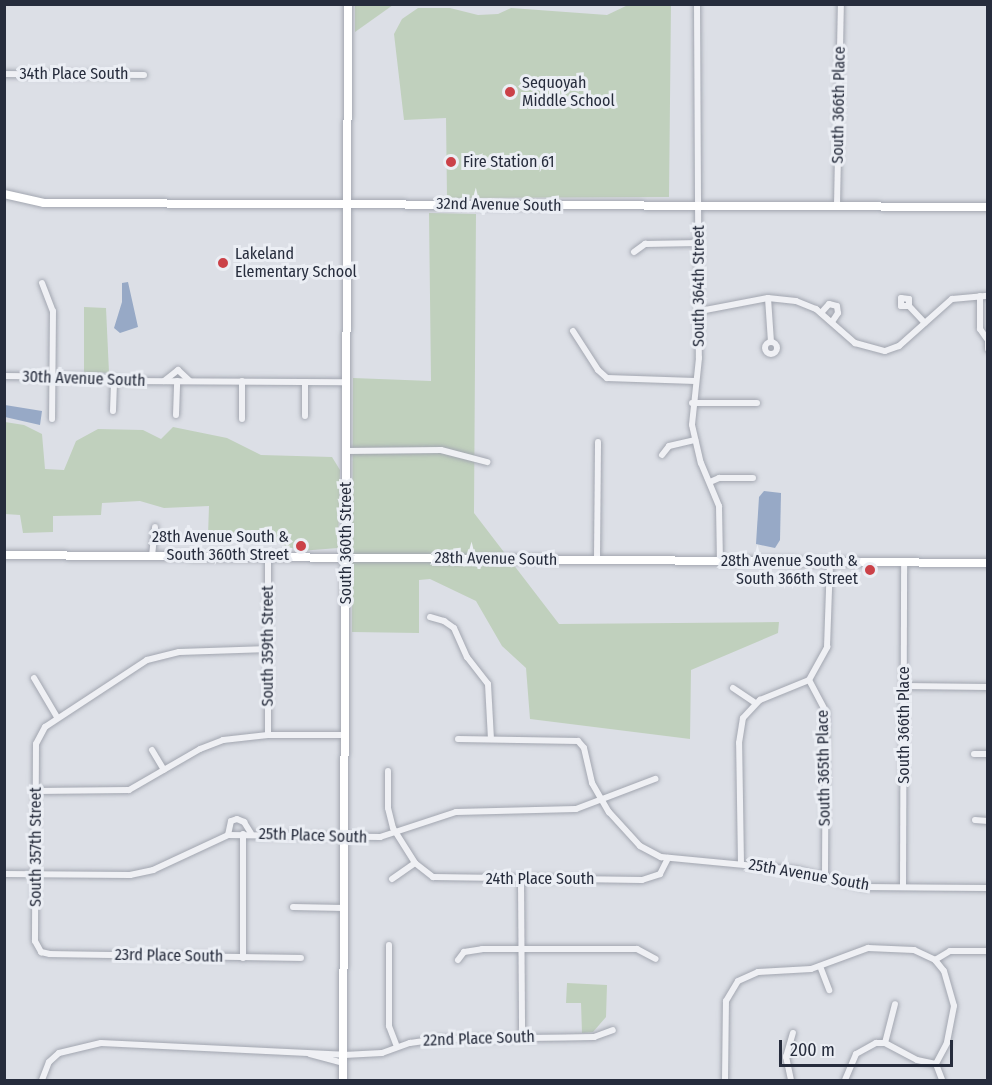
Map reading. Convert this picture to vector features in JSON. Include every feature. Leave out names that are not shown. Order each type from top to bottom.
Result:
[{"type":"street","name":"South 360th Street","points":[[343,1080],[348,4]]},
{"type":"street","name":"South 364th Street","points":[[697,4],[700,311],[699,358],[692,403],[695,440],[721,514],[720,561]]},
{"type":"street","name":"South 366th Place","points":[[837,206],[841,4]]},
{"type":"street","name":"34th Place South","points":[[4,74],[144,75]]},
{"type":"street","name":"32nd Avenue South","points":[[8,196],[44,203],[698,208],[987,207]]},
{"type":"street","points":[[634,252],[645,244],[699,243]]},
{"type":"street","points":[[42,284],[53,311],[52,419]]},
{"type":"street","points":[[700,311],[768,298],[796,301],[821,313],[855,343],[878,351],[899,346],[952,299],[984,296],[980,329],[987,339],[987,349]]},
{"type":"street","points":[[768,298],[771,342]]},
{"type":"street","points":[[821,313],[829,304],[837,306],[838,314],[832,322]]},
{"type":"street","points":[[909,306],[925,323]]},
{"type":"street","points":[[573,331],[598,370],[608,378],[694,381]]},
{"type":"street","name":"30th Avenue South","points":[[164,381],[178,370],[190,381]]},
{"type":"street","name":"30th Avenue South","points":[[4,376],[164,381],[346,382]]},
{"type":"street","points":[[113,411],[114,380]]},
{"type":"street","points":[[176,415],[177,381]]},
{"type":"street","points":[[242,381],[242,419]]},
{"type":"street","points":[[305,382],[305,416]]},
{"type":"street","points":[[692,403],[757,403]]},
{"type":"street","points":[[662,455],[669,446],[695,440]]},
{"type":"street","points":[[597,560],[598,442]]},
{"type":"street","points":[[346,451],[441,450],[487,462]]},
{"type":"street","points":[[710,482],[719,478],[753,478]]},
{"type":"street","points":[[152,556],[155,527]]},
{"type":"street","name":"28th Avenue South","points":[[4,555],[987,563]]},
{"type":"street","name":"South 359th Street","points":[[268,557],[268,735]]},
{"type":"street","points":[[741,864],[739,735],[743,718],[755,703],[809,680],[827,647],[830,562]]},
{"type":"street","name":"South 366th Place","points":[[903,562],[903,887]]},
{"type":"street","points":[[430,617],[452,626],[488,684],[491,739],[458,739]]},
{"type":"street","points":[[34,678],[57,717],[147,660],[179,652],[269,648]]},
{"type":"street","name":"South 365th Place","points":[[809,680],[826,712],[825,876]]},
{"type":"street","points":[[904,686],[987,687]]},
{"type":"street","points":[[733,688],[755,703]]},
{"type":"street","name":"South 357th Street","points":[[39,950],[35,938],[36,744],[40,733],[57,717]]},
{"type":"street","points":[[36,790],[123,790],[211,743],[268,735],[345,735]]},
{"type":"street","name":"25th Avenue South","points":[[491,739],[572,739],[582,744],[590,779],[600,799],[640,846],[668,858],[741,864],[825,876],[864,887],[987,888]]},
{"type":"street","points":[[152,750],[164,770]]},
{"type":"street","points":[[974,754],[987,754]]},
{"type":"street","name":"24th Place South","points":[[388,771],[388,813],[395,834],[415,863],[440,878],[648,879],[662,871],[668,858]]},
{"type":"street","name":"25th Place South","points":[[4,874],[142,873],[228,835],[344,838],[395,834],[456,812],[569,810],[655,779]]},
{"type":"street","points":[[228,835],[231,821],[237,819],[244,822],[251,834]]},
{"type":"street","points":[[975,820],[987,821]]},
{"type":"street","points":[[243,834],[243,958]]},
{"type":"street","points":[[392,879],[415,863]]},
{"type":"street","points":[[521,879],[522,1037]]},
{"type":"street","points":[[292,907],[344,908]]},
{"type":"street","points":[[389,945],[389,1026],[397,1047]]},
{"type":"street","points":[[725,1080],[726,1008],[730,990],[754,973],[800,971],[820,966],[853,951],[873,948],[911,949],[935,960],[947,979],[954,1006],[947,1043],[936,1064],[942,1080]]},
{"type":"street","points":[[458,960],[468,950],[521,949],[637,949],[656,959]]},
{"type":"street","name":"23rd Place South","points":[[39,950],[57,955],[301,958]]},
{"type":"street","points":[[935,960],[950,951],[987,951]]},
{"type":"street","points":[[820,966],[829,990]]},
{"type":"street","points":[[885,1043],[895,1004]]},
{"type":"street","name":"22nd Place South","points":[[42,1080],[49,1062],[59,1053],[101,1042],[310,1054],[344,1059],[450,1038],[594,1037],[613,1030]]},
{"type":"street","points":[[791,1080],[786,1061],[793,1033]]},
{"type":"street","points":[[845,1080],[859,1051],[871,1044],[885,1043],[917,1060],[936,1064]]},
{"type":"green space","points":[[355,4],[393,4],[393,5],[355,32]]},
{"type":"green space","name":"Sequoyah Middle School","points":[[628,5],[671,5],[669,197],[447,198],[446,118],[404,120],[394,34],[402,19],[418,8],[450,8],[478,15],[498,14],[511,8],[607,15]]},
{"type":"green space","points":[[429,213],[476,214],[474,513],[559,624],[779,622],[778,633],[691,670],[690,739],[530,719],[526,668],[502,646],[476,601],[430,579],[419,580],[419,633],[352,632],[353,378],[431,381]]},
{"type":"green space","points":[[84,307],[106,308],[109,373],[84,372]]},
{"type":"green space","points":[[5,422],[24,425],[42,434],[45,469],[64,470],[76,441],[98,429],[143,430],[161,439],[173,427],[227,438],[261,455],[332,457],[340,470],[338,548],[300,551],[260,536],[208,536],[209,506],[164,508],[140,501],[102,503],[101,515],[53,516],[53,532],[23,533],[20,515],[5,514]]},
{"type":"green space","points":[[567,983],[607,985],[606,1017],[593,1032],[582,1033],[581,1003],[566,1003]]},
{"type":"water","points":[[128,282],[138,327],[120,333],[114,328],[122,302],[122,283]]},
{"type":"water","points":[[5,405],[42,411],[40,425],[5,417]]},
{"type":"water","points":[[764,491],[781,493],[780,540],[775,548],[756,544],[759,497]]},
{"type":"place","name":"Sequoyah Middle School","points":[[510,92]]},
{"type":"place","name":"Fire Station 61","points":[[451,162]]},
{"type":"place","name":"Lakeland Elementary School","points":[[223,263]]},
{"type":"place","name":"28th Avenue South & South 360th Street","points":[[301,546]]},
{"type":"place","name":"28th Avenue South & South 366th Street","points":[[870,570]]}]
